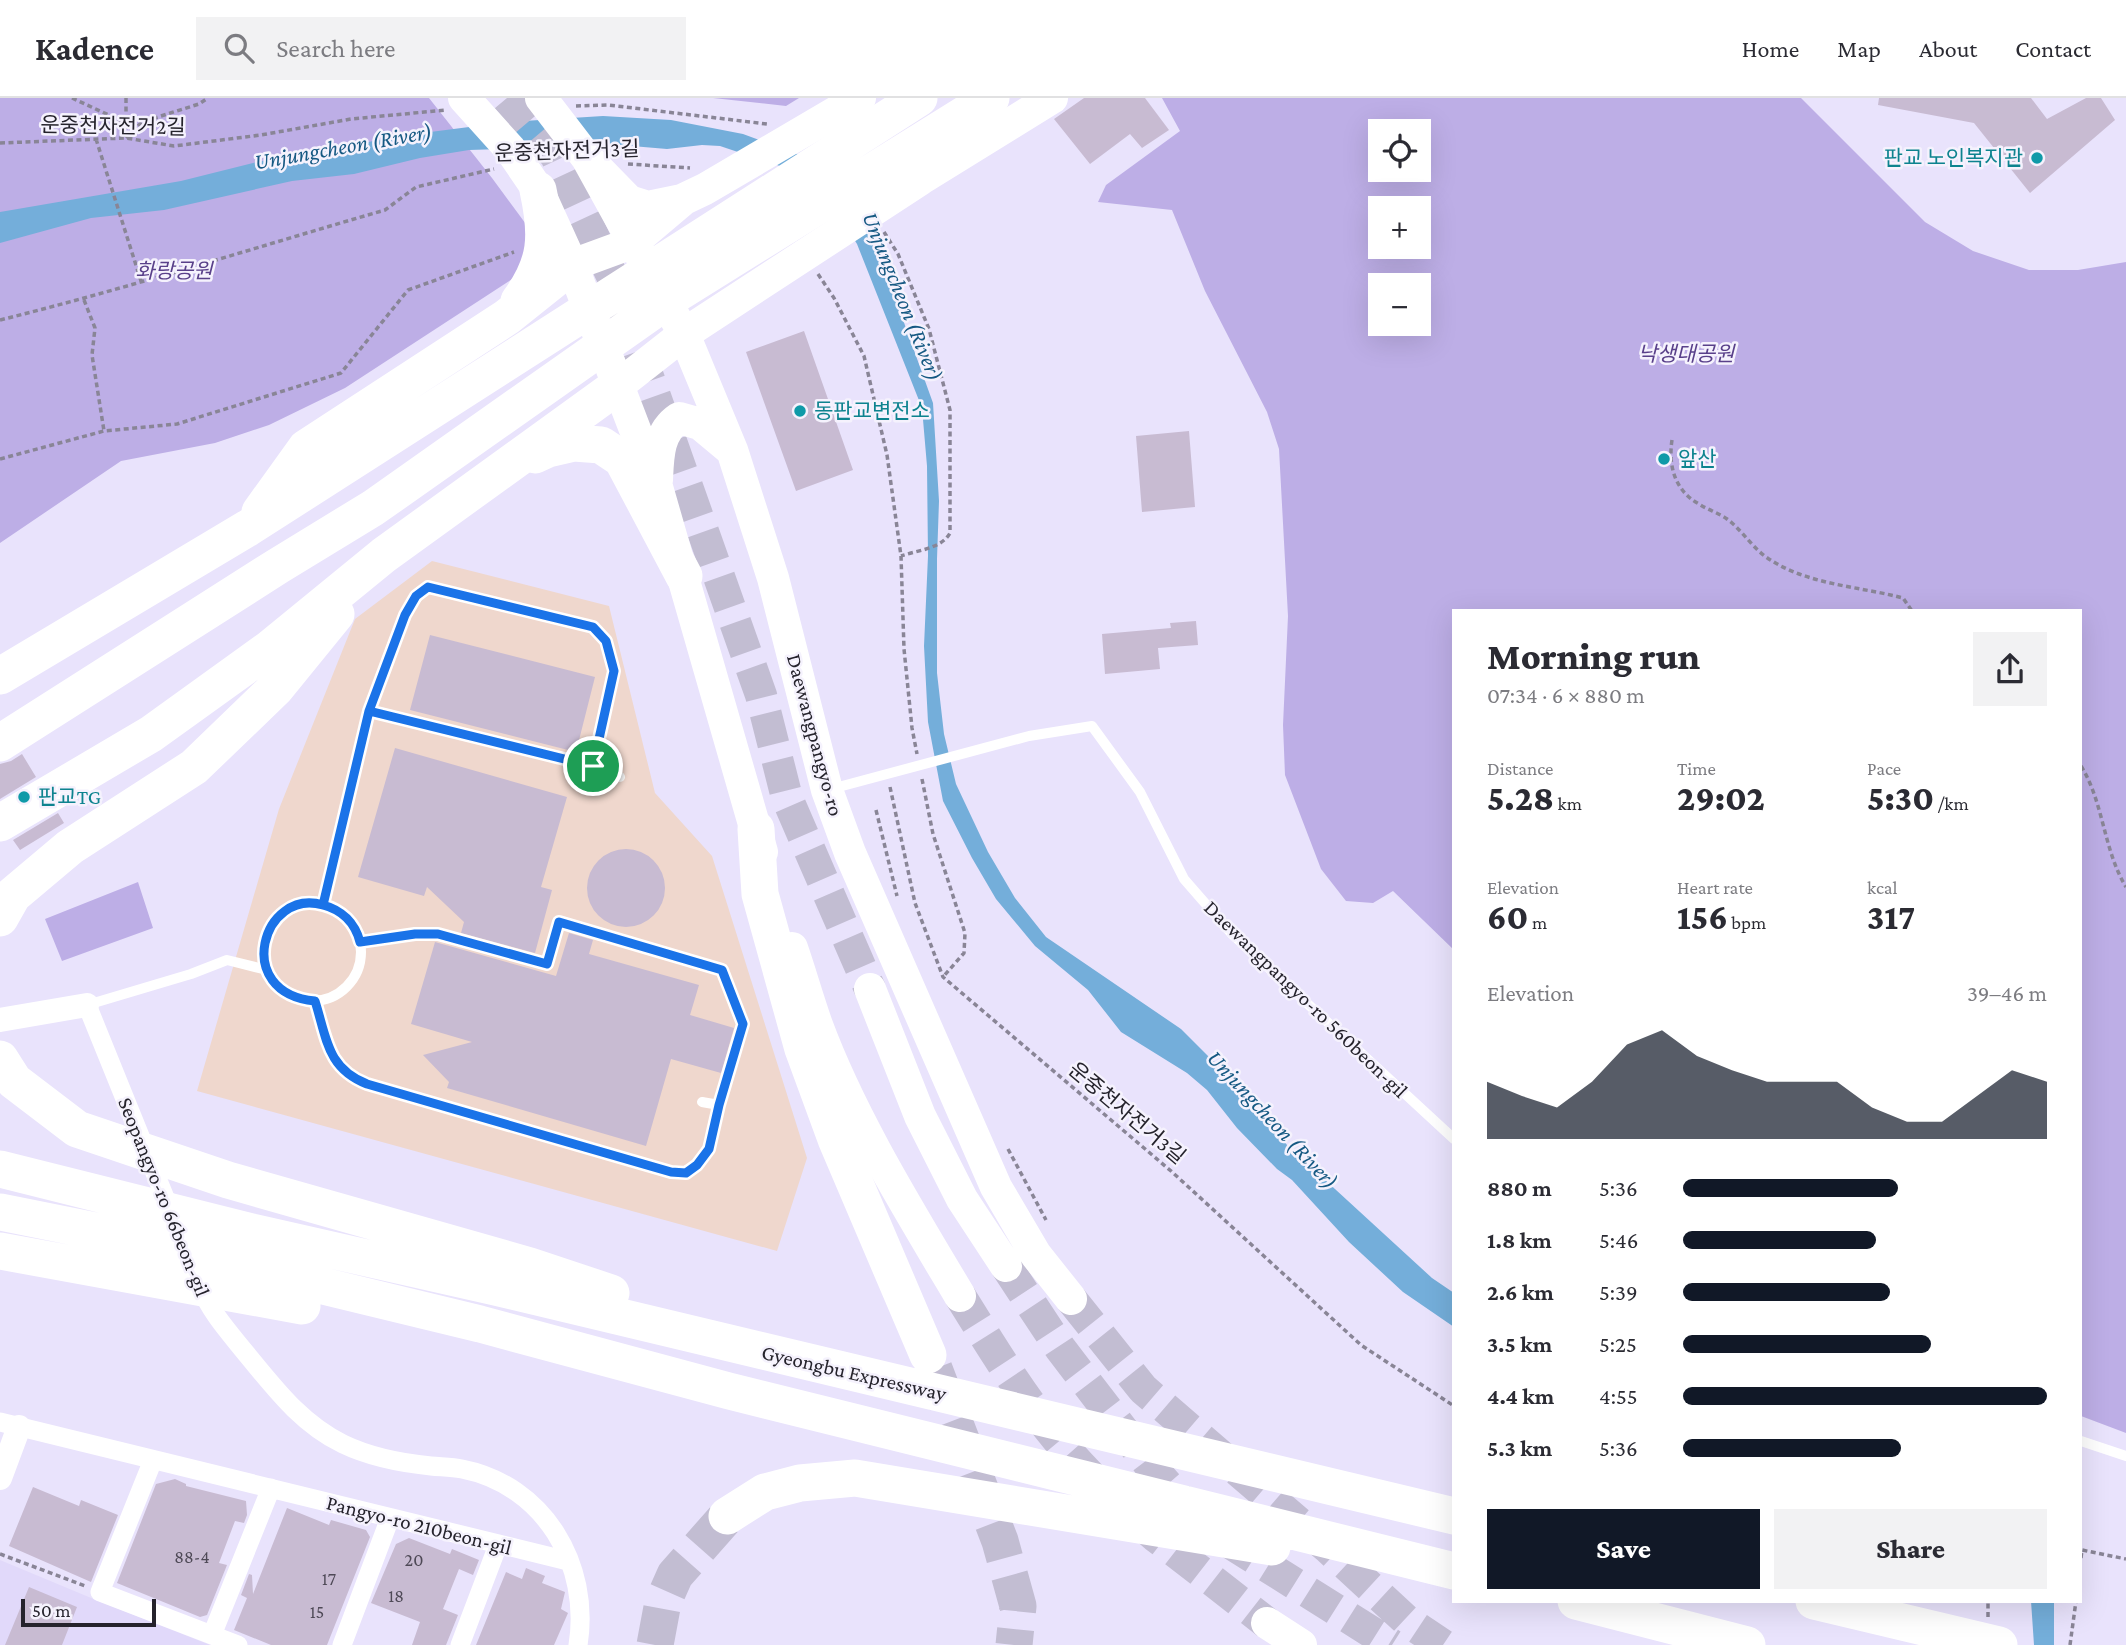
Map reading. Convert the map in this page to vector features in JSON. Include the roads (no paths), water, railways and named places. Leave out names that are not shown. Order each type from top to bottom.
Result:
[{"type":"highway","points":[[0,743],[373,508],[681,291],[991,98]]},
{"type":"highway","points":[[0,676],[248,528],[908,105]]},
{"type":"highway","points":[[507,317],[529,287],[544,250],[545,222],[538,190]]},
{"type":"highway","points":[[248,528],[306,448],[507,317],[572,265]]},
{"type":"highway","points":[[0,823],[150,734],[269,649],[384,555],[619,386]]},
{"type":"highway","points":[[490,477],[548,449],[574,443],[601,445],[622,459],[684,576]]},
{"type":"highway","points":[[0,918],[13,895],[70,847],[194,767],[275,689],[384,555]]},
{"type":"highway","points":[[755,830],[760,894],[803,1049],[836,1139],[928,1355]]},
{"type":"highway","points":[[0,1059],[14,1082],[77,1129]]},
{"type":"highway","points":[[0,1089],[77,1129],[228,1180],[530,1266],[866,1376]]},
{"type":"highway","name":"Gyeongbu Expressway","points":[[0,1169],[253,1232],[1452,1516]]},
{"type":"highway","points":[[0,1212],[100,1232],[278,1289]]},
{"type":"highway","points":[[0,1251],[115,1273],[278,1289],[480,1324],[729,1391],[1452,1571]]},
{"type":"highway","points":[[727,1516],[765,1492],[800,1483],[855,1478],[1272,1547],[1452,1583]]},
{"type":"highway","points":[[1560,1603],[1663,1623]]},
{"type":"highway","points":[[1584,1603],[1747,1645]]},
{"type":"highway","points":[[1822,1603],[1999,1645]]},
{"type":"main road","points":[[464,98],[510,149],[538,190],[572,265],[657,486],[755,830],[818,1027],[851,1100],[904,1201],[960,1296]]},
{"type":"main road","name":"Daewangpangyo-ro","points":[[541,98],[587,158],[615,178],[632,243],[684,334],[732,450],[773,578],[827,790],[850,853],[996,1187],[1036,1255],[1071,1299]]},
{"type":"main road","points":[[615,178],[629,201],[648,207],[696,186],[860,98]]},
{"type":"main road","points":[[619,386],[684,334],[804,264],[921,179],[1052,98]]},
{"type":"main road","points":[[572,265],[632,243],[696,186]]},
{"type":"main road","points":[[657,486],[658,449],[671,424],[679,418],[700,424],[732,450]]},
{"type":"main road","points":[[870,989],[919,1116],[962,1199],[1006,1266]]},
{"type":"main road","points":[[1267,1623],[1301,1645]]},
{"type":"street","points":[[0,1020],[87,1005]]},
{"type":"street","name":"Seopangyo-ro 66beon-gil","points":[[87,1005],[208,1305],[277,1393],[297,1414],[318,1430],[344,1445],[387,1459],[462,1469],[488,1476],[532,1503],[548,1519],[560,1537],[568,1561],[579,1606],[578,1645]]},
{"type":"street","points":[[0,1478],[10,1425]]},
{"type":"street","name":"Pangyo-ro 210beon-gil","points":[[10,1425],[568,1561]]},
{"type":"street","points":[[153,1460],[100,1592],[238,1645]]},
{"type":"street","points":[[212,1635],[271,1488]]},
{"type":"street","points":[[342,1645],[390,1518]]},
{"type":"street","points":[[460,1645],[498,1545]]},
{"type":"lane","points":[[323,905],[369,711],[405,615],[416,596],[428,587],[593,627],[606,641],[614,671],[593,766]]},
{"type":"lane","points":[[369,711],[593,766],[620,777]]},
{"type":"lane","name":"Daewangpangyo-ro 560beon-gil","points":[[827,790],[1029,736],[1092,726],[1140,792],[1184,879],[1231,933],[1452,1137]]},
{"type":"lane","points":[[302,904],[335,908],[348,918],[358,932],[360,942],[360,964],[354,978],[344,990],[330,998],[315,1001],[300,1000],[286,994],[274,984],[263,954],[265,937],[273,922],[286,911],[302,904]]},
{"type":"lane","points":[[315,1001],[331,1054],[349,1077],[367,1084],[671,1172],[686,1173],[697,1165],[709,1149],[743,1024],[722,970],[559,922],[547,964],[438,934],[415,934],[360,942]]},
{"type":"lane","points":[[87,1005],[191,974],[227,960],[267,970]]},
{"type":"lane","points":[[702,1102],[719,1105]]},
{"type":"lane","points":[[2082,1441],[2126,1456]]},
{"type":"water","points":[[603,116],[671,120],[743,134],[795,153],[831,173],[871,231],[933,403],[939,501],[937,673],[944,734],[956,784],[988,852],[1015,898],[1046,937],[1181,1029],[1233,1077],[1287,1145],[1432,1278],[1452,1292],[1452,1326],[1403,1292],[1349,1242],[1292,1180],[1277,1169],[1237,1128],[1207,1090],[1187,1073],[1121,1032],[1088,990],[1035,946],[996,899],[972,858],[943,801],[928,722],[924,646],[928,556],[927,466],[922,408],[857,244],[842,220],[786,168],[720,146],[667,149],[620,145],[469,150],[420,158],[354,174],[292,181],[164,210],[91,218],[0,243],[0,212],[181,181],[257,162],[407,135],[508,122]]},
{"type":"water","points":[[2031,1603],[2054,1603],[2054,1645],[2034,1645]]},
{"type":"tunnel","points":[[507,98],[556,156],[613,278],[761,695],[787,798],[870,989]]},
{"type":"tunnel","points":[[1006,1266],[1060,1348],[1148,1463],[1190,1511]]},
{"type":"tunnel","points":[[960,1296],[1043,1421],[1081,1467],[1103,1488]]},
{"type":"tunnel","points":[[1071,1299],[1143,1389],[1327,1547],[1407,1621],[1443,1645]]},
{"type":"tunnel","points":[[934,1369],[1000,1541],[1018,1606],[1014,1645]]},
{"type":"tunnel","points":[[655,1645],[663,1602],[675,1575],[727,1516]]},
{"type":"tunnel","points":[[1138,1521],[1267,1623]]},
{"type":"tunnel","points":[[1227,1541],[1392,1645]]},
{"type":"place","name":"판교 노인복지관","points":[[2037,158]]},
{"type":"place","name":"동판교변전소","points":[[800,411]]},
{"type":"place","name":"앞산","points":[[1664,459]]},
{"type":"place","name":"판교TG","points":[[24,797]]},
{"type":"water label","name":"Unjungcheon (River)","points":[[343,146]]},
{"type":"water label","name":"Unjungcheon (River)","points":[[903,296]]},
{"type":"water label","name":"Unjungcheon (River)","points":[[1273,1119]]},
{"type":"park label","name":"화랑공원","points":[[174,271]]},
{"type":"park label","name":"낙생대공원","points":[[1686,354]]}]
